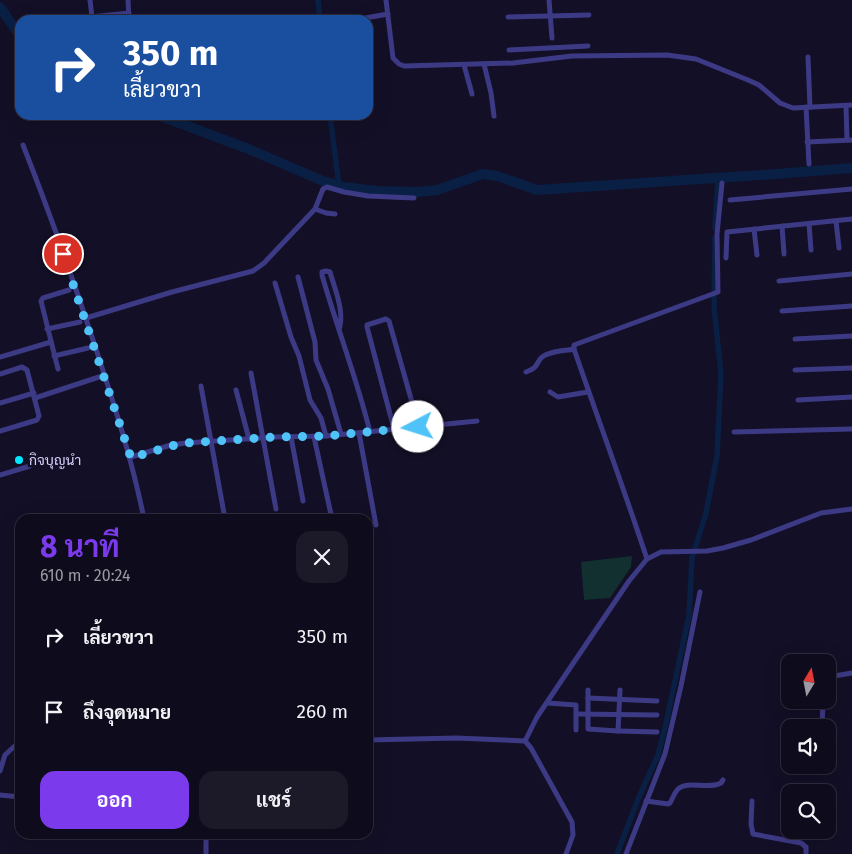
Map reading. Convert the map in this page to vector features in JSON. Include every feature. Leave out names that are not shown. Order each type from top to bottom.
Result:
[{"type":"street","points":[[90,0],[92,15]]},
{"type":"street","points":[[110,15],[129,13],[128,0]]},
{"type":"street","points":[[386,0],[393,58],[399,64],[411,67],[464,65],[513,63],[554,57],[649,54],[696,59],[759,86],[786,106],[849,106],[850,140],[807,142]]},
{"type":"street","points":[[550,0],[552,38]]},
{"type":"street","points":[[373,17],[388,14]]},
{"type":"street","points":[[508,17],[589,14]]},
{"type":"street","points":[[509,50],[588,46]]},
{"type":"street","points":[[553,47],[554,57]]},
{"type":"street","points":[[808,57],[807,142],[809,164]]},
{"type":"street","points":[[484,64],[494,116]]},
{"type":"street","points":[[464,65],[472,94]]},
{"type":"street","points":[[23,145],[46,202],[86,318],[131,458],[143,514]]},
{"type":"street","points":[[647,559],[632,512],[588,392],[574,345],[718,292],[718,234],[722,183]]},
{"type":"street","points":[[86,318],[258,269],[315,209],[324,189],[327,187],[368,196],[414,198]]},
{"type":"street","points":[[730,200],[852,189]]},
{"type":"street","points":[[315,209],[335,214]]},
{"type":"street","points":[[726,258],[728,232],[852,219]]},
{"type":"street","points":[[836,221],[839,248]]},
{"type":"street","points":[[809,224],[812,250]]},
{"type":"street","points":[[782,226],[784,254]]},
{"type":"street","points":[[754,229],[757,255]]},
{"type":"street","points":[[338,330],[341,324],[340,312],[331,276],[329,271],[324,271],[322,275],[338,330],[354,373],[370,432]]},
{"type":"street","points":[[779,282],[852,274]]},
{"type":"street","points":[[298,277],[315,342],[316,360],[328,389],[341,434]]},
{"type":"street","points":[[275,283],[291,337],[299,356],[310,400],[321,418],[326,436]]},
{"type":"street","points":[[58,369],[41,299],[69,290]]},
{"type":"street","points":[[782,311],[852,306]]},
{"type":"street","points":[[394,429],[367,327],[367,325],[386,319],[389,321],[397,346],[418,427]]},
{"type":"street","points":[[48,329],[80,322]]},
{"type":"street","points":[[795,339],[852,336]]},
{"type":"street","points":[[0,357],[51,342]]},
{"type":"street","points":[[54,356],[88,348]]},
{"type":"street","points":[[526,372],[534,369],[542,358],[547,355],[574,349]]},
{"type":"street","points":[[0,374],[25,368],[27,370],[39,416],[37,420],[0,431]]},
{"type":"street","points":[[795,370],[852,368]]},
{"type":"street","points":[[252,373],[276,509]]},
{"type":"street","points":[[0,403],[99,377]]},
{"type":"street","points":[[201,386],[224,514]]},
{"type":"street","points":[[236,390],[249,439]]},
{"type":"street","points":[[550,392],[558,397],[588,392]]},
{"type":"street","points":[[798,400],[852,396]]},
{"type":"street","points":[[131,458],[176,444],[263,438],[314,437],[477,421]]},
{"type":"street","points":[[734,432],[852,429]]},
{"type":"street","points":[[359,433],[376,525]]},
{"type":"street","points":[[291,437],[302,502]]},
{"type":"street","points":[[314,437],[331,514]]},
{"type":"street","points":[[0,475],[30,466]]},
{"type":"street","points":[[525,741],[547,703],[629,581],[647,559],[661,552],[723,548],[751,540],[821,513],[852,509]]},
{"type":"street","points":[[626,854],[665,754],[682,686],[700,592]]},
{"type":"street","points":[[836,676],[852,673]]},
{"type":"street","points":[[588,690],[588,729],[657,732]]},
{"type":"street","points":[[618,731],[620,690]]},
{"type":"street","points":[[588,698],[657,701]]},
{"type":"street","points":[[547,703],[576,704],[576,730]]},
{"type":"street","points":[[576,714],[657,715]]},
{"type":"street","points":[[373,740],[449,738],[525,741],[531,748],[572,822],[573,835],[566,854]]},
{"type":"street","points":[[0,771],[5,755],[15,746]]},
{"type":"street","points":[[646,801],[668,804],[677,790],[684,785],[715,786],[721,784],[723,780]]},
{"type":"street","points":[[0,795],[15,796]]},
{"type":"street","points":[[752,800],[751,824],[753,834],[801,843],[806,847],[806,854]]},
{"type":"street","points":[[206,839],[206,854]]},
{"type":"green space","points":[[632,556],[631,567],[610,598],[584,600],[581,562]]},
{"type":"waterway","points":[[318,0],[320,15]]},
{"type":"waterway","points":[[0,7],[15,29]]},
{"type":"waterway","points":[[171,120],[246,148],[323,181],[343,187],[378,191],[417,192],[437,190],[483,174],[497,176],[537,190],[852,168]]},
{"type":"waterway","points":[[331,120],[339,186]]},
{"type":"waterway","points":[[715,228],[718,178]]},
{"type":"waterway","points":[[617,854],[658,755],[665,728],[689,615],[692,558],[706,513],[717,456],[721,374],[714,307],[715,238]]},
{"type":"place","name":"กิจบุญนำ","points":[[19,460]]},
{"type":"route","points":[[63,254],[86,318],[131,458],[186,443],[275,437],[326,436],[418,427]]}]
